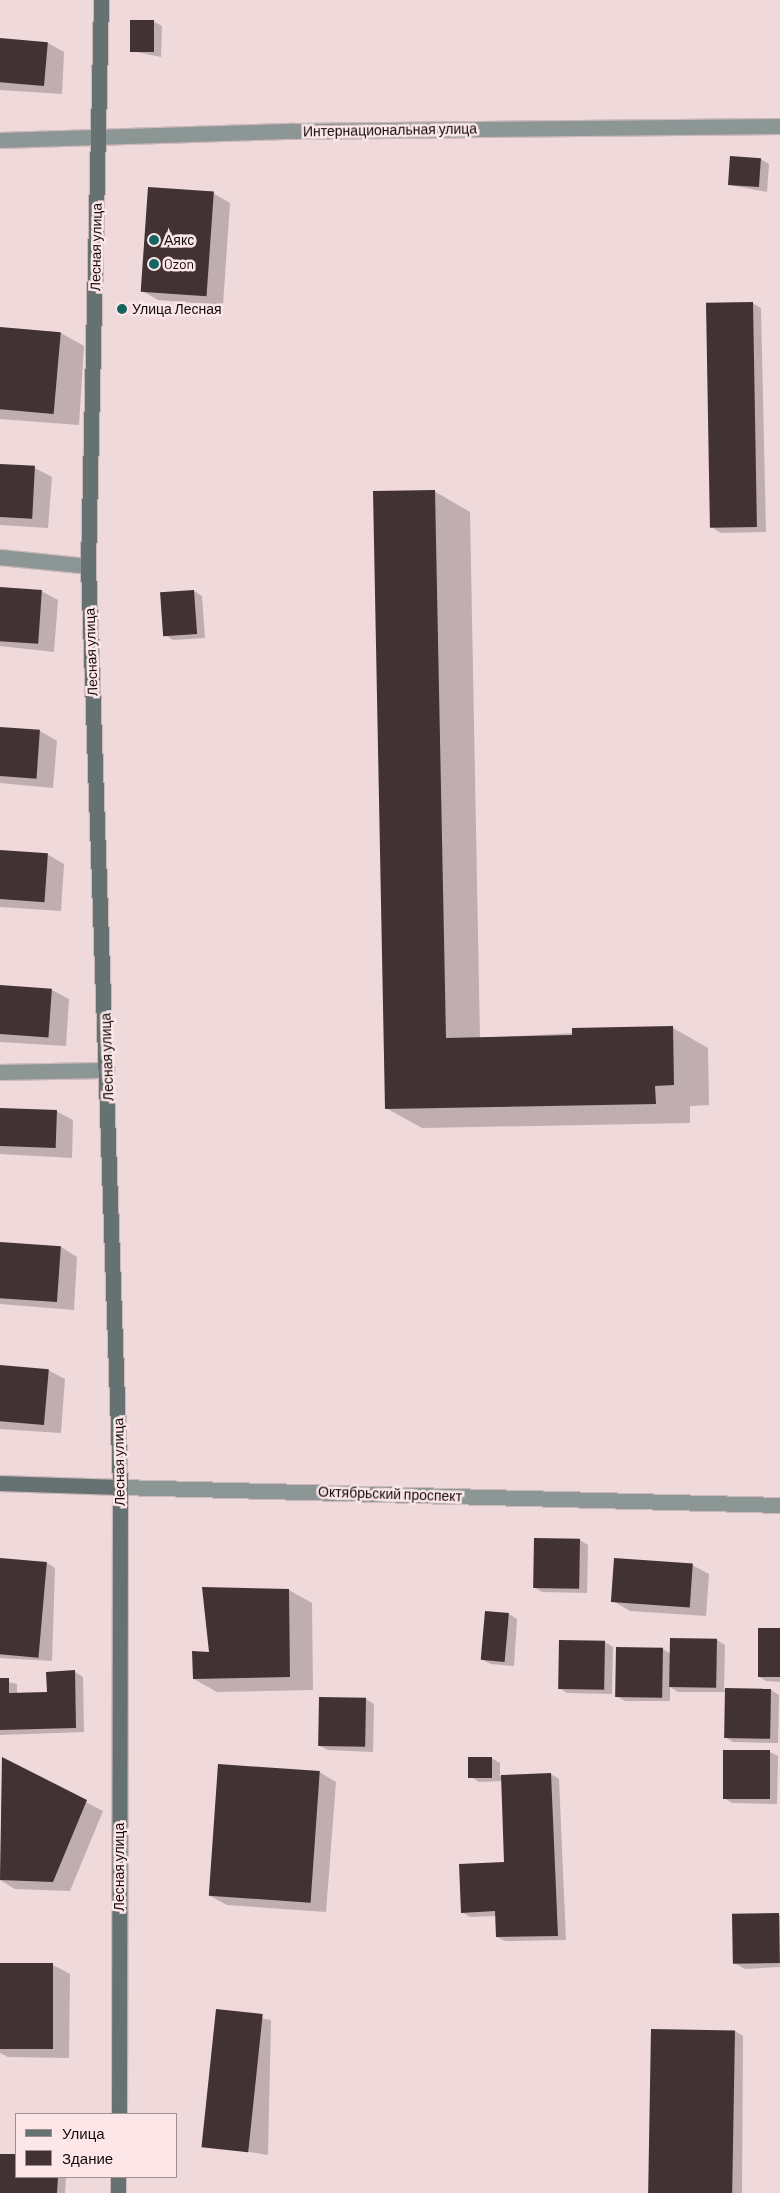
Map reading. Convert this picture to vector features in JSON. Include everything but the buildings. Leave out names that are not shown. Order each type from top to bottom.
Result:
[{"type":"street","name":"Лесная улица","points":[[101,0],[88,566],[120,1486],[119,2113]]},
{"type":"street","name":"Интернациональная улица","points":[[0,140],[780,126]]},
{"type":"street","points":[[0,557],[88,566]]},
{"type":"street","points":[[0,1072],[107,1070]]},
{"type":"street","name":"Октябрьский проспект","points":[[0,1483],[780,1505]]},
{"type":"street","points":[[118,2178],[118,2193]]},
{"type":"place","name":"Аякс","points":[[154,240]]},
{"type":"place","name":"Ozon","points":[[154,264]]},
{"type":"place","name":"Улица Лесная","points":[[122,309]]}]
